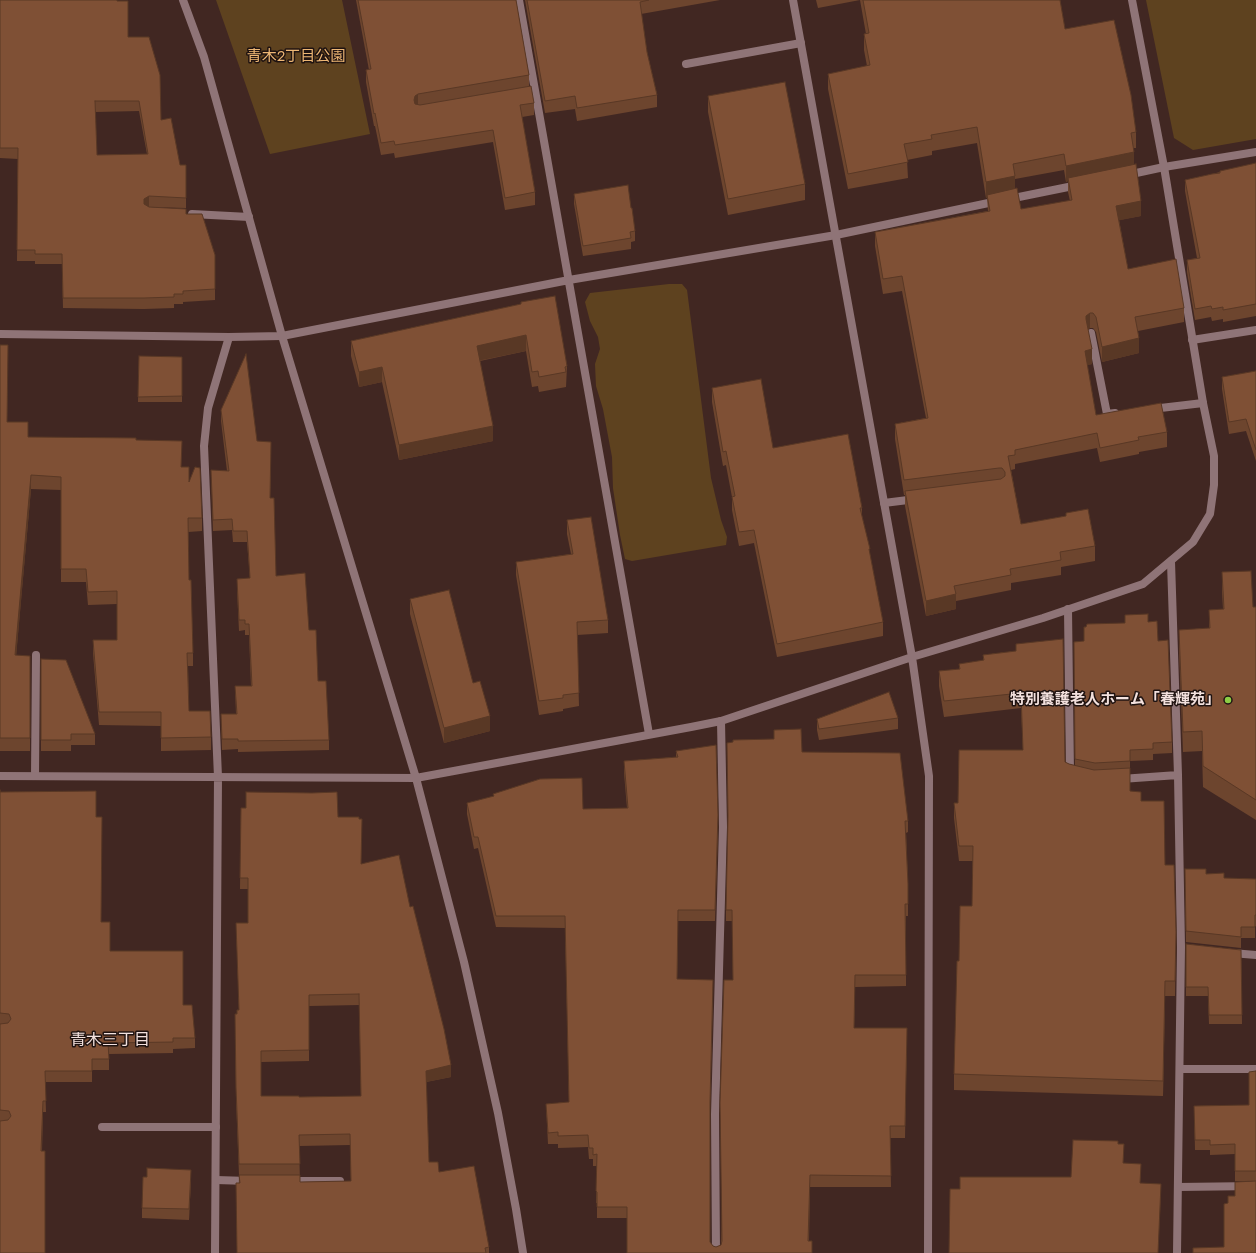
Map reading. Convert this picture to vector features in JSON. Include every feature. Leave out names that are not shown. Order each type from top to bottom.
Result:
[{"type":"street","points":[[182,0],[204,57],[282,336],[416,778],[464,962],[498,1113],[523,1253]]},
{"type":"street","points":[[519,0],[532,93],[569,280],[649,734]]},
{"type":"street","points":[[793,0],[912,656],[929,776],[928,1253]]},
{"type":"street","points":[[0,776],[416,778],[721,721],[912,656],[1043,618],[1143,584],[1193,542],[1210,514],[1214,485],[1214,456],[1192,340],[1164,167],[1132,0]]},
{"type":"street","points":[[686,64],[801,43]]},
{"type":"street","points":[[1117,177],[1164,167],[1256,152]]},
{"type":"street","points":[[0,334],[229,337],[282,336],[569,280],[836,235],[1086,183]]},
{"type":"street","points":[[180,214],[249,217]]},
{"type":"street","points":[[1192,340],[1256,330]]},
{"type":"street","points":[[1090,333],[1106,414],[1121,412]]},
{"type":"street","points":[[215,1253],[218,777],[204,446],[208,408],[229,337]]},
{"type":"street","points":[[1144,410],[1203,403]]},
{"type":"street","points":[[884,503],[922,498]]},
{"type":"street","points":[[1170,562],[1185,948],[1180,1069],[1177,1253]]},
{"type":"street","points":[[1068,609],[1070,774],[1083,777]]},
{"type":"street","points":[[35,776],[36,655]]},
{"type":"street","points":[[716,1253],[716,1114],[723,827],[721,721]]},
{"type":"street","points":[[1110,779],[1178,775]]},
{"type":"street","points":[[1226,952],[1256,956]]},
{"type":"street","points":[[1180,1069],[1256,1069]]},
{"type":"street","points":[[102,1127],[216,1127]]},
{"type":"street","points":[[216,1180],[254,1180]]},
{"type":"street","points":[[286,1181],[340,1181]]},
{"type":"street","points":[[1178,1187],[1256,1186]]},
{"type":"green space","name":"青木2丁目公園","points":[[216,0],[342,0],[370,134],[270,154]]},
{"type":"green space","points":[[1146,0],[1256,0],[1256,139],[1193,150],[1174,138]]},
{"type":"green space","points":[[669,284],[682,284],[687,290],[711,478],[721,520],[727,537],[726,545],[632,561],[625,559],[620,535],[613,488],[612,457],[603,409],[596,386],[595,364],[600,349],[598,337],[590,321],[585,302],[590,293]]},
{"type":"building","points":[[0,0],[128,1],[128,37],[149,37],[160,75],[161,120],[171,118],[180,165],[186,165],[186,198],[149,196],[144,199],[144,204],[149,207],[186,209],[186,214],[202,214],[215,255],[215,289],[183,291],[183,294],[174,294],[174,297],[63,298],[62,254],[35,254],[35,250],[17,250],[18,148],[0,148]],"holes":[[[95,101],[139,101],[148,154],[97,155]]]},
{"type":"building","points":[[358,0],[516,0],[529,75],[418,94],[415,96],[414,100],[415,104],[420,105],[531,86],[534,103],[520,105],[535,192],[505,198],[493,130],[395,145],[394,141],[381,143],[366,70],[371,69]]},
{"type":"building","points":[[527,0],[649,0],[640,2],[647,52],[657,95],[577,108],[575,96],[545,101]]},
{"type":"building","points":[[863,0],[1060,0],[1065,29],[1114,20],[1131,95],[1136,132],[1131,133],[1134,152],[1066,166],[1064,154],[1013,164],[1015,176],[986,182],[977,127],[931,135],[932,139],[904,144],[908,162],[848,174],[828,74],[870,65],[864,34],[869,33]]},
{"type":"building","points":[[785,82],[805,184],[728,199],[708,96]]},
{"type":"building","points":[[1256,163],[1256,304],[1223,310],[1223,307],[1212,309],[1211,306],[1195,309],[1187,260],[1200,258],[1185,180],[1220,173],[1220,171]]},
{"type":"building","points":[[1136,164],[1141,201],[1116,206],[1128,269],[1176,259],[1184,308],[1135,317],[1139,338],[1102,347],[1096,317],[1093,313],[1090,313],[1086,316],[1086,319],[1092,349],[1085,351],[1096,415],[1161,403],[1167,432],[1138,437],[1139,440],[1100,448],[1097,433],[1015,450],[1015,455],[1008,456],[1021,524],[1066,516],[1066,513],[1088,509],[1095,546],[1060,552],[1061,560],[1010,569],[1011,575],[954,586],[956,594],[926,601],[905,491],[1001,479],[1005,476],[1005,472],[1002,468],[999,468],[904,480],[895,424],[928,418],[902,276],[883,279],[875,232],[990,211],[987,195],[1017,188],[1021,209],[1072,200],[1068,178]]},
{"type":"building","points":[[628,185],[635,231],[630,232],[631,238],[583,246],[574,194]]},
{"type":"building","points":[[555,296],[567,366],[565,367],[566,372],[539,377],[538,371],[532,372],[526,335],[477,346],[493,426],[399,445],[382,367],[359,372],[351,341],[521,304],[521,302]]},
{"type":"building","points":[[0,345],[8,345],[7,422],[28,422],[28,437],[136,438],[136,440],[182,441],[181,467],[189,467],[189,482],[195,467],[200,468],[202,518],[188,518],[189,580],[191,580],[193,653],[187,653],[189,711],[210,711],[211,737],[161,738],[161,712],[99,712],[93,640],[117,640],[117,591],[88,592],[86,569],[61,569],[61,477],[31,475],[15,655],[30,656],[30,738],[0,738]]},
{"type":"building","points":[[246,354],[257,441],[271,442],[270,498],[274,498],[276,576],[305,573],[309,630],[316,630],[318,681],[326,681],[329,740],[238,741],[238,739],[222,739],[221,714],[237,714],[235,686],[252,686],[249,624],[245,624],[245,620],[239,620],[237,579],[250,578],[247,531],[233,531],[232,519],[213,520],[211,470],[229,471],[221,410]]},
{"type":"building","points":[[139,356],[182,357],[182,396],[138,397]]},
{"type":"building","points":[[1256,371],[1256,450],[1246,419],[1229,422],[1222,377]]},
{"type":"building","points":[[761,379],[773,448],[848,434],[862,508],[860,508],[870,549],[883,622],[777,644],[754,530],[739,532],[732,497],[735,496],[726,451],[723,452],[712,388]]},
{"type":"building","points":[[591,517],[608,620],[577,622],[579,693],[563,695],[563,698],[539,701],[516,562],[573,554],[567,520]]},
{"type":"building","name":"特別養護老人ホーム「春輝苑」","points":[[1251,571],[1253,607],[1256,607],[1256,800],[1203,766],[1202,731],[1183,732],[1179,630],[1210,628],[1209,610],[1224,609],[1222,572]]},
{"type":"building","points":[[449,590],[473,683],[480,681],[490,716],[444,728],[410,599]]},
{"type":"building","points":[[1148,614],[1148,622],[1157,621],[1158,641],[1168,640],[1172,742],[1153,743],[1153,749],[1130,750],[1130,761],[1095,763],[1075,759],[1074,642],[1084,641],[1084,627],[1086,627],[1087,624],[1125,623],[1125,615]]},
{"type":"building","points":[[1063,639],[1065,762],[1094,770],[1130,768],[1130,791],[1141,792],[1141,801],[1164,801],[1165,865],[1174,865],[1176,932],[1175,981],[1165,981],[1163,1081],[954,1074],[960,906],[972,906],[973,846],[959,846],[954,803],[958,803],[959,750],[1023,750],[1021,693],[944,701],[939,671],[960,669],[959,664],[984,660],[983,655],[1016,651],[1016,644]]},
{"type":"building","points":[[41,659],[66,660],[95,734],[71,734],[71,740],[41,740]]},
{"type":"building","points":[[889,692],[898,718],[819,729],[817,719]]},
{"type":"building","points":[[801,729],[802,752],[900,753],[908,821],[905,821],[908,884],[908,904],[905,904],[906,975],[855,975],[854,1028],[907,1028],[905,1126],[890,1126],[891,1176],[810,1175],[808,1241],[812,1241],[812,1253],[627,1253],[627,1207],[597,1207],[597,1154],[593,1155],[593,1148],[589,1148],[588,1135],[558,1136],[558,1132],[548,1133],[546,1104],[569,1102],[565,916],[496,916],[478,837],[474,837],[467,803],[494,796],[493,794],[540,779],[582,778],[583,809],[628,808],[624,761],[678,757],[676,751],[716,745],[718,815],[715,910],[678,910],[677,979],[713,980],[710,1102],[710,1242],[716,1247],[721,1245],[722,1241],[720,1103],[724,980],[733,980],[732,910],[726,910],[728,816],[727,743],[733,742],[733,740],[774,739],[774,730]]},
{"type":"building","points":[[96,791],[96,817],[102,817],[101,922],[110,922],[110,951],[183,951],[183,1005],[192,1005],[195,1038],[173,1038],[173,1042],[108,1043],[109,1059],[92,1059],[92,1071],[45,1071],[46,1101],[43,1101],[41,1151],[45,1151],[45,1253],[0,1253],[0,1121],[8,1120],[11,1116],[9,1111],[0,1110],[0,1024],[8,1023],[11,1019],[9,1014],[0,1013],[0,792]]},
{"type":"building","points":[[246,792],[337,792],[338,817],[359,817],[359,819],[362,819],[361,864],[399,855],[410,907],[413,906],[444,1029],[451,1065],[426,1071],[429,1162],[438,1162],[439,1172],[474,1166],[489,1247],[485,1248],[486,1253],[237,1253],[236,1183],[240,1183],[239,1175],[300,1175],[300,1182],[351,1181],[350,1134],[299,1135],[300,1164],[239,1164],[235,1014],[237,1014],[237,1010],[239,1010],[236,923],[248,923],[248,878],[240,878],[241,808],[246,808]],"holes":[[[359,994],[361,1096],[261,1096],[261,1051],[309,1050],[309,995]]]},
{"type":"building","points":[[1185,869],[1206,869],[1206,874],[1224,873],[1224,878],[1256,879],[1255,927],[1241,927],[1241,937],[1186,931]]},
{"type":"building","points":[[1186,944],[1241,950],[1242,1015],[1209,1015],[1208,987],[1186,987]]},
{"type":"building","points":[[1256,1071],[1256,1171],[1235,1171],[1235,1144],[1210,1145],[1210,1140],[1195,1140],[1194,1106],[1249,1105],[1249,1072]]},
{"type":"building","points":[[1073,1140],[1118,1141],[1118,1144],[1124,1144],[1123,1163],[1141,1164],[1140,1183],[1161,1184],[1158,1253],[949,1253],[950,1189],[960,1189],[960,1177],[1071,1177]]},
{"type":"building","points":[[147,1168],[191,1170],[189,1209],[142,1208],[143,1177],[147,1177]]},
{"type":"building","points":[[1256,1181],[1256,1253],[1193,1253],[1193,1248],[1224,1247],[1224,1204],[1228,1203],[1228,1196],[1235,1196],[1235,1182]]},
{"type":"place","name":"特別養護老人ホーム「春輝苑」","points":[[1228,700]]},
{"type":"district","name":"青木三丁目","points":[[110,1041]]}]
